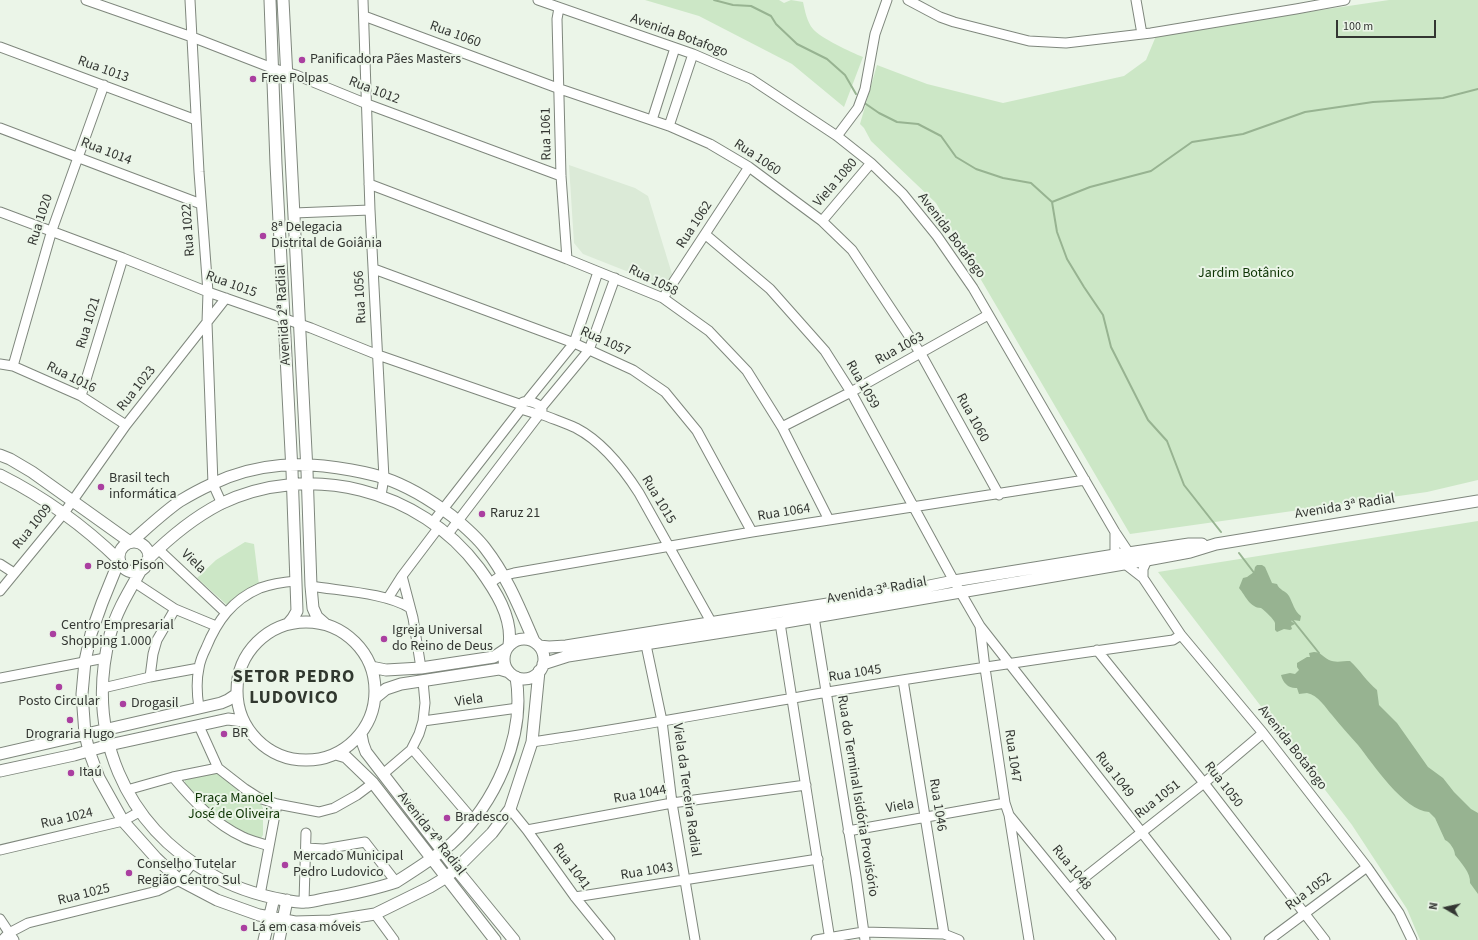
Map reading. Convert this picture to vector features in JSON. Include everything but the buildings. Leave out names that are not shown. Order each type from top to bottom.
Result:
[{"type":"main road","name":"Avenida 2ª Radial","points":[[270,0],[272,68],[293,485],[297,611],[294,618],[288,624]]},
{"type":"main road","name":"Avenida 2ª Radial","points":[[283,0],[307,464],[311,586],[313,608],[318,617],[325,624]]},
{"type":"main road","points":[[272,68],[286,50]]},
{"type":"main road","points":[[0,456],[10,459],[32,472],[131,542],[136,542],[144,546],[147,551],[148,559]]},
{"type":"main road","points":[[292,464],[307,464],[343,469],[384,478],[423,496],[458,521],[484,546],[504,575],[544,658],[541,668],[532,743],[510,809],[492,833],[445,878],[375,914],[331,921],[295,922],[269,917],[223,902],[179,880],[156,858],[123,820],[111,802],[99,778],[86,734],[82,694],[85,661],[93,627],[119,561],[122,547],[131,542],[179,502],[213,484],[240,473],[262,468],[292,464]]},
{"type":"main road","points":[[0,475],[26,488],[64,513],[119,561],[123,567],[129,571],[141,570]]},
{"type":"main road","points":[[293,485],[339,486],[360,490],[381,496],[411,508],[440,528],[471,558],[490,583],[508,623],[510,632],[504,661],[512,675],[518,708],[513,741],[504,768],[492,792],[473,820],[443,851],[396,882],[341,896],[304,902],[260,895],[229,885],[192,864],[162,838],[139,812],[112,758],[105,729],[103,688],[105,658],[110,634],[119,609],[148,559],[189,522],[222,504],[261,490],[293,485]]},
{"type":"main road","name":"Avenida 3ª Radial","points":[[541,668],[568,656],[717,634],[1125,564],[1190,552],[1216,544],[1478,501]]},
{"type":"main road","name":"Avenida 3ª Radial","points":[[537,644],[549,648],[566,646],[890,594],[954,581],[1115,555],[1189,544],[1216,544]]},
{"type":"main road","points":[[814,617],[818,610],[876,600],[890,594]]},
{"type":"main road","points":[[758,614],[776,616],[780,623]]},
{"type":"main road","points":[[307,621],[325,624],[343,632],[358,645],[371,667],[375,698],[370,716],[361,734],[349,745],[336,754],[319,760],[296,760],[274,753],[256,740],[243,721],[238,707],[237,694],[240,671],[250,650],[267,634],[288,624],[307,621]]},
{"type":"main road","points":[[371,667],[386,670],[421,668],[494,657],[520,639],[525,639],[537,644]]},
{"type":"main road","points":[[375,698],[386,689],[401,684],[499,669],[512,675],[528,678],[536,675],[541,668]]},
{"type":"main road","points":[[0,754],[221,703],[237,694]]},
{"type":"main road","points":[[0,771],[74,756],[109,745],[228,719],[243,721]]},
{"type":"main road","name":"Avenida 4ª Radial","points":[[361,734],[362,744],[366,752],[456,869],[514,940]]},
{"type":"main road","points":[[513,741],[532,743]]},
{"type":"main road","name":"Avenida 4ª Radial","points":[[336,754],[346,757],[373,783],[445,878],[495,940]]},
{"type":"main road","points":[[264,940],[274,898]]},
{"type":"main road","points":[[279,940],[287,900]]},
{"type":"street","name":"Rua 1012","points":[[86,0],[192,37],[272,68],[287,72],[367,104],[561,176]]},
{"type":"street","name":"Rua 1022","points":[[190,0],[201,204],[208,292],[207,323],[213,484],[222,504]]},
{"type":"street","name":"Rua 1056","points":[[363,0],[370,210],[384,478],[381,496]]},
{"type":"street","name":"Avenida Botafogo","points":[[538,0],[693,54],[751,79],[838,136],[871,163],[903,194],[937,236],[973,288],[1115,532],[1130,553]]},
{"type":"street","points":[[838,136],[858,108],[865,89],[875,34],[887,0]]},
{"type":"street","points":[[908,0],[940,17],[954,22],[1029,41],[1066,43],[1142,34],[1295,5],[1345,0]]},
{"type":"street","points":[[1136,0],[1142,34]]},
{"type":"street","name":"Rua 1061","points":[[559,8],[561,176],[567,259]]},
{"type":"street","name":"Rua 1060","points":[[364,16],[560,89],[669,126],[710,144],[749,167],[822,221],[852,250],[921,354],[999,494]]},
{"type":"street","name":"Rua 1013","points":[[0,47],[196,120]]},
{"type":"street","points":[[652,120],[675,48]]},
{"type":"street","points":[[669,126],[693,54]]},
{"type":"street","name":"Rua 1020","points":[[13,366],[52,230],[104,85]]},
{"type":"street","name":"Rua 1014","points":[[0,128],[201,204]]},
{"type":"street","name":"Viela 1080","points":[[822,221],[871,163]]},
{"type":"street","name":"Rua 1062","points":[[663,298],[706,235],[749,167]]},
{"type":"street","name":"Rua 1058","points":[[369,184],[567,259],[663,298],[709,331],[748,371],[782,427],[829,520]]},
{"type":"street","points":[[294,213],[370,210]]},
{"type":"street","name":"Rua 1015","points":[[0,212],[52,230],[208,292],[299,324],[378,355],[523,405],[536,403],[540,413],[577,429],[595,441],[613,457],[639,493],[717,634]]},
{"type":"street","name":"Rua 1059","points":[[706,235],[770,289],[825,351],[851,392],[954,581]]},
{"type":"street","name":"Rua 1021","points":[[81,396],[123,258]]},
{"type":"street","name":"Rua 1057","points":[[374,269],[574,343],[633,370],[665,392],[697,431],[752,532]]},
{"type":"street","points":[[388,598],[402,576],[440,528],[443,509],[523,405],[574,343],[598,272]]},
{"type":"street","points":[[440,528],[458,521],[589,350],[616,278]]},
{"type":"street","name":"Rua 1023","points":[[72,500],[126,425],[226,298]]},
{"type":"street","name":"Rua 1063","points":[[782,427],[921,354],[988,315]]},
{"type":"street","name":"Rua 1016","points":[[0,364],[13,366],[81,396],[126,425]]},
{"type":"street","name":"Rua 1064","points":[[490,583],[504,575],[752,532],[1085,480]]},
{"type":"street","name":"Rua 1009","points":[[0,591],[64,513],[72,500]]},
{"type":"street","name":"Avenida Botafogo","points":[[1115,532],[1115,555]]},
{"type":"street","name":"Viela","points":[[158,549],[225,612]]},
{"type":"street","points":[[1142,578],[1143,569],[1147,560]]},
{"type":"street","points":[[0,564],[14,573]]},
{"type":"street","name":"Avenida Botafogo","points":[[1125,564],[1142,578],[1181,634],[1263,733],[1367,867],[1399,913],[1412,940]]},
{"type":"street","points":[[402,576],[413,618],[421,668]]},
{"type":"street","points":[[199,708],[197,690],[198,668],[216,626],[225,612],[235,603],[259,588],[296,581]]},
{"type":"street","name":"Rua 1047","points":[[954,581],[980,626],[1005,803],[1009,815],[1029,940]]},
{"type":"street","points":[[134,582],[175,609],[216,626]]},
{"type":"street","points":[[311,586],[388,598],[401,602],[410,608]]},
{"type":"street","points":[[150,677],[153,654],[157,640],[175,609]]},
{"type":"street","name":"Rua do Terminal Isidória Provisório","points":[[814,617],[864,936]]},
{"type":"street","points":[[780,623],[830,939]]},
{"type":"street","name":"Rua 1049","points":[[980,626],[1226,940]]},
{"type":"street","name":"Rua 1045","points":[[532,743],[662,722],[826,692],[1097,650],[1173,640],[1181,634]]},
{"type":"street","name":"Viela da Terceira Radial","points":[[646,645],[662,722],[672,803],[695,940]]},
{"type":"street","name":"Rua 1050","points":[[1097,650],[1204,783],[1325,940]]},
{"type":"street","points":[[0,678],[105,658]]},
{"type":"street","points":[[103,688],[198,668]]},
{"type":"street","name":"Rua 1046","points":[[903,680],[944,934]]},
{"type":"street","points":[[383,774],[412,750],[424,721],[425,702],[423,681]]},
{"type":"street","name":"Viela","points":[[424,721],[518,708]]},
{"type":"street","points":[[200,726],[218,768],[259,798],[277,804],[319,812],[334,808],[357,795],[373,783]]},
{"type":"street","name":"Rua 1051","points":[[1070,889],[1204,783],[1263,733]]},
{"type":"street","points":[[412,750],[473,820]]},
{"type":"street","points":[[127,790],[218,768]]},
{"type":"street","points":[[173,778],[190,798],[213,818],[243,838],[269,846]]},
{"type":"street","name":"Rua 1044","points":[[528,830],[672,803],[806,785]]},
{"type":"street","name":"Viela","points":[[848,831],[1005,803]]},
{"type":"street","points":[[260,895],[277,804]]},
{"type":"street","name":"Rua 1041","points":[[510,809],[528,830],[575,897],[610,940]]},
{"type":"street","name":"Rua 1024","points":[[0,850],[123,820],[139,812]]},
{"type":"street","name":"Rua 1048","points":[[1009,815],[1111,940]]},
{"type":"street","points":[[304,902],[306,833]]},
{"type":"street","points":[[306,848],[324,849],[365,842],[396,882]]},
{"type":"street","name":"Rua 1043","points":[[575,897],[818,859]]},
{"type":"street","name":"Rua 1025","points":[[2,940],[11,937],[28,923],[157,891],[179,880],[192,864]]},
{"type":"street","name":"Rua 1052","points":[[1269,940],[1367,867]]},
{"type":"street","points":[[375,914],[394,940]]},
{"type":"street","points":[[0,920],[11,937]]},
{"type":"street","points":[[816,940],[864,936],[944,934],[959,940]]},
{"type":"shaded area","points":[[569,165],[635,188],[648,196],[672,274],[668,282],[661,284],[654,282],[583,254],[574,243]]},
{"type":"shaded area","points":[[1257,565],[1262,565],[1265,567],[1272,583],[1277,584],[1279,588],[1288,594],[1295,609],[1301,616],[1300,621],[1291,621],[1295,624],[1291,626],[1292,629],[1284,629],[1277,632],[1275,630],[1275,623],[1271,617],[1261,608],[1251,604],[1239,588],[1243,578],[1254,572]]},
{"type":"shaded area","points":[[1314,652],[1331,661],[1350,661],[1377,690],[1379,705],[1397,723],[1428,767],[1443,778],[1454,792],[1471,809],[1478,813],[1478,894],[1470,883],[1469,876],[1455,855],[1452,846],[1445,840],[1435,818],[1429,812],[1419,810],[1409,804],[1390,785],[1358,745],[1315,696],[1307,693],[1299,694],[1297,688],[1287,685],[1283,681],[1281,675],[1290,673],[1295,674],[1299,670],[1297,663],[1307,657],[1310,657],[1309,653]]},
{"type":"green space","points":[[645,0],[779,0],[784,3],[791,0],[803,2],[809,23],[816,32],[851,52],[863,57],[844,107],[792,64],[699,16]]},
{"type":"green space","name":"Jardim Botânico","points":[[1389,0],[1478,0],[1478,480],[1427,492],[1130,534],[936,203],[871,141],[860,124],[877,65],[927,84],[1003,103],[1124,76],[1146,60],[1156,36],[1159,34]]},
{"type":"green space","points":[[1478,521],[1478,940],[1420,940],[1407,909],[1352,825],[1158,572]]},
{"type":"green space","points":[[245,542],[254,544],[259,585],[227,605],[197,578],[216,560]]},
{"type":"green space","name":"Praça Manoel José de Oliveira","points":[[216,772],[260,802],[263,808],[263,835],[261,838],[237,830],[220,819],[198,799],[185,784],[185,779]]},
{"type":"waterway","points":[[714,0],[733,5],[751,6],[771,16],[776,24],[797,44],[827,59],[845,75],[856,94]]},
{"type":"waterway","points":[[1052,202],[1090,187],[1151,171],[1192,142],[1243,134],[1305,112],[1373,102],[1443,98],[1478,89]]},
{"type":"waterway","points":[[863,102],[879,113],[897,122],[918,124],[941,136],[956,157],[976,169],[1003,178],[1031,183],[1052,202],[1057,232],[1067,259],[1103,315],[1111,347],[1148,420],[1167,441],[1184,485],[1221,532]]},
{"type":"waterway","points":[[1239,553],[1255,574]]},
{"type":"waterway","points":[[1291,618],[1319,653]]},
{"type":"place","name":"Panificadora Pães Masters","points":[[302,60]]},
{"type":"place","name":"Free Polpas","points":[[253,79]]},
{"type":"place","name":"8ª Delegacia Distrital de Goiânia","points":[[263,236]]},
{"type":"place","name":"Brasil tech informática","points":[[101,487]]},
{"type":"place","name":"Raruz 21","points":[[482,514]]},
{"type":"place","name":"Posto Pison","points":[[88,566]]},
{"type":"place","name":"Centro Empresarial Shopping 1.000","points":[[53,634]]},
{"type":"place","name":"Igreja Universal do Reino de Deus","points":[[384,639]]},
{"type":"place","name":"Posto Circular","points":[[59,687]]},
{"type":"place","name":"Drogasil","points":[[123,704]]},
{"type":"place","name":"Drograria Hugo","points":[[70,720]]},
{"type":"place","name":"BR","points":[[224,734]]},
{"type":"place","name":"Itaú","points":[[71,773]]},
{"type":"place","name":"Bradesco","points":[[447,818]]},
{"type":"place","name":"Mercado Municipal Pedro Ludovico","points":[[285,865]]},
{"type":"place","name":"Conselho Tutelar Região Centro Sul","points":[[129,873]]},
{"type":"place","name":"Lá em casa móveis","points":[[244,928]]},
{"type":"district","name":"SETOR PEDRO LUDOVICO","points":[[294,688]]}]
